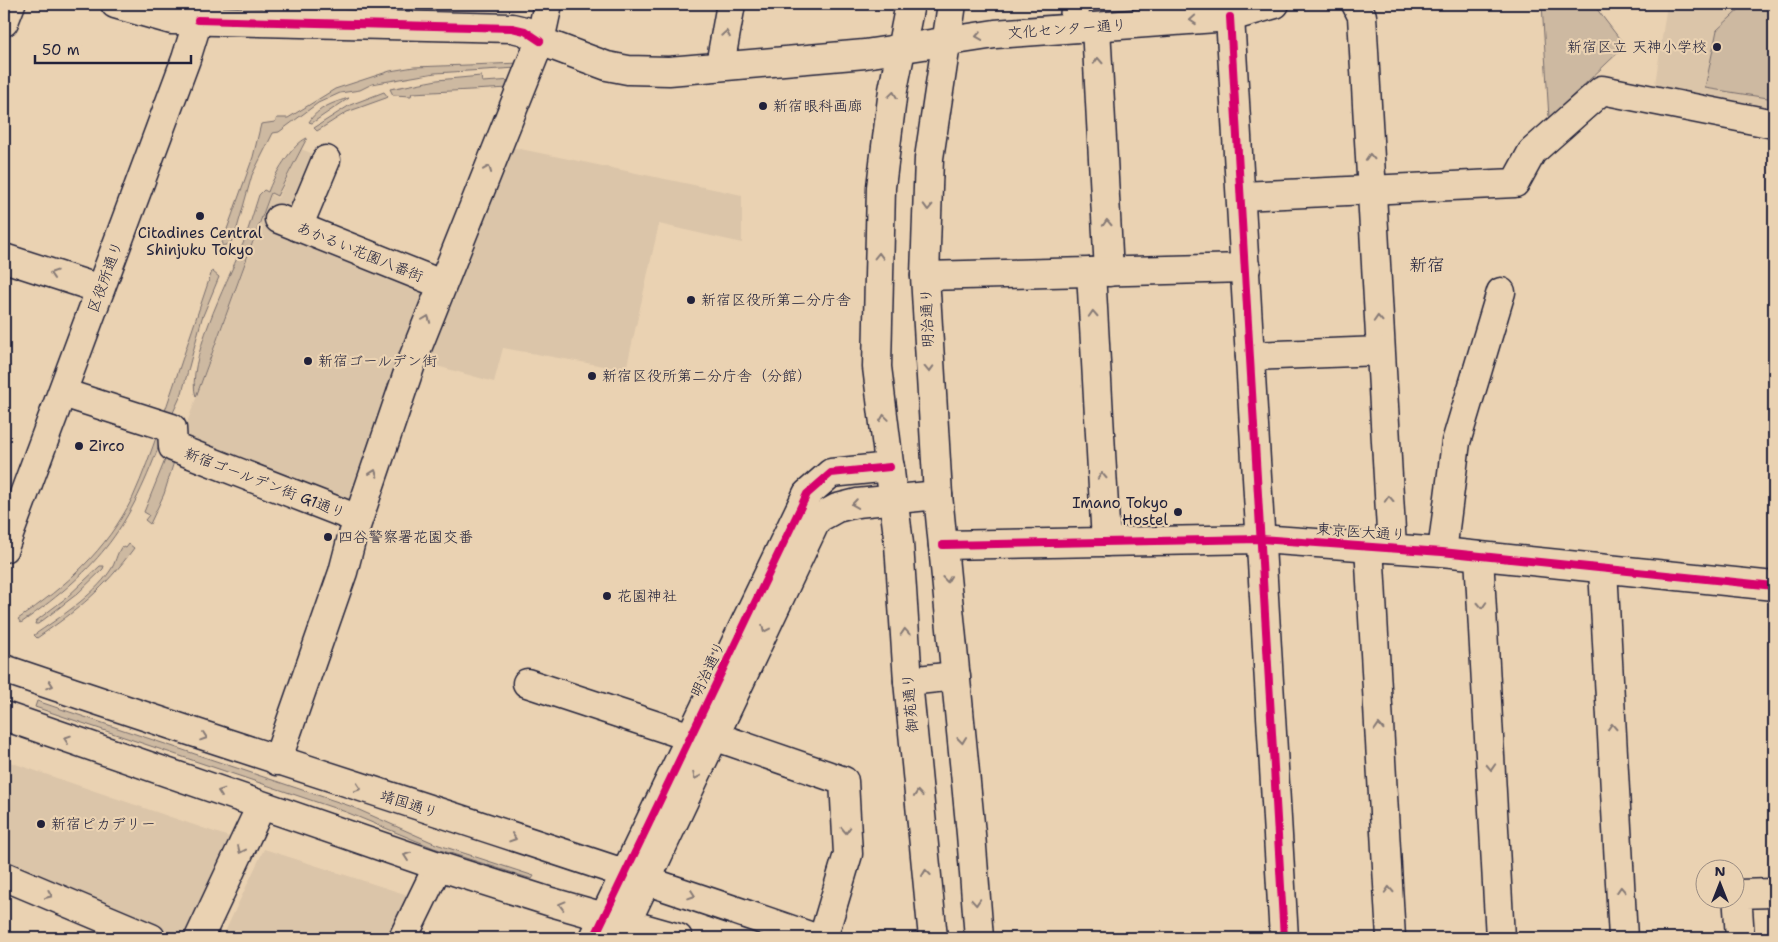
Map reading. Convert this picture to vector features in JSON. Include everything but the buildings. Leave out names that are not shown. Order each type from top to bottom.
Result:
[{"type":"street","points":[[4,22],[11,4]]},
{"type":"street","name":"文化センター通り","points":[[115,4],[172,20],[200,12],[391,14],[512,28],[525,31],[540,41],[607,66],[628,70],[669,71],[720,65],[800,61],[901,49],[1082,20],[1230,17],[1275,4]]},
{"type":"street","points":[[277,761],[343,572],[358,519],[410,365],[540,41],[548,4]]},
{"type":"street","points":[[720,65],[731,4]]},
{"type":"street","points":[[890,467],[877,367],[881,188],[893,90],[910,4]]},
{"type":"street","name":"明治通り","points":[[702,736],[817,519],[837,508],[857,504],[938,496],[925,276],[929,158],[952,4]]},
{"type":"street","points":[[1356,4],[1362,16],[1380,351],[1380,547],[1391,938]]},
{"type":"street","name":"区役所通り","points":[[4,546],[63,394],[200,12]]},
{"type":"street","points":[[1230,17],[1242,196],[1284,938]]},
{"type":"street","points":[[1082,20],[1100,272],[1106,542]]},
{"type":"street","points":[[1242,196],[1515,183],[1532,152],[1602,90],[1774,124]]},
{"type":"street","name":"あかるい花園八番街","points":[[326,160],[288,223],[441,284]]},
{"type":"street","points":[[4,258],[100,290]]},
{"type":"street","points":[[925,276],[1246,268]]},
{"type":"street","points":[[1442,552],[1456,442],[1501,292]]},
{"type":"street","points":[[1250,356],[1380,351]]},
{"type":"street","name":"新宿ゴールデン街 G1通り","points":[[63,394],[172,438],[358,519]]},
{"type":"street","name":"明治通り","points":[[611,929],[702,736],[807,494],[832,473],[890,467]]},
{"type":"street","name":"御苑通り","points":[[890,467],[908,681],[933,938]]},
{"type":"street","points":[[938,496],[979,938]]},
{"type":"street","name":"東京医大通り","points":[[943,545],[1261,539],[1442,552],[1774,586]]},
{"type":"street","points":[[1479,556],[1500,938]]},
{"type":"street","points":[[1603,569],[1623,938]]},
{"type":"street","name":"靖国通り","points":[[4,669],[815,938]]},
{"type":"street","points":[[908,681],[956,676]]},
{"type":"street","points":[[527,683],[844,781],[848,854],[824,938]]},
{"type":"street","points":[[4,716],[261,806],[551,902],[611,929],[678,938]]},
{"type":"street","points":[[200,938],[261,806]]},
{"type":"street","points":[[404,938],[438,866]]},
{"type":"street","points":[[4,876],[151,938]]},
{"type":"street","points":[[1740,938],[1737,894],[1774,893]]},
{"type":"shaded area","points":[[1542,4],[1593,4],[1625,46],[1549,118]]},
{"type":"shaded area","name":"新宿区立 天神小学校","points":[[1667,4],[1774,4],[1774,115],[1654,91]]},
{"type":"shaded area","points":[[1745,4],[1774,4],[1774,99],[1705,88],[1717,30]]},
{"type":"shaded area","points":[[521,63],[517,68],[435,73],[372,84],[360,90],[340,93],[318,103],[279,132],[273,133],[252,175],[236,232],[230,244],[221,246],[253,157],[261,124],[275,122],[277,118],[288,118],[335,89],[390,71],[414,67]]},
{"type":"shaded area","points":[[481,76],[482,82],[514,80],[510,88],[412,93],[411,96],[393,95],[390,89],[437,80]]},
{"type":"shaded area","points":[[384,92],[388,97],[347,112],[317,131],[314,128],[350,105]]},
{"type":"shaded area","points":[[349,98],[312,123],[309,122],[321,109]]},
{"type":"shaded area","points":[[307,138],[277,196],[271,193],[270,195],[196,397],[194,383],[196,365],[202,344],[209,323],[244,243],[259,195],[264,190],[268,192],[274,178],[289,154],[301,141]]},
{"type":"shaded area","points":[[506,146],[742,195],[742,243],[659,224],[626,370],[503,348],[494,382],[419,361]]},
{"type":"shaded area","name":"新宿ゴールデン街","points":[[301,149],[333,162],[302,230],[434,283],[350,523],[181,439],[271,195],[278,198]]},
{"type":"shaded area","points":[[212,271],[219,277],[202,318],[182,393],[171,417],[164,414]]},
{"type":"shaded area","points":[[159,429],[163,435],[151,467],[125,520],[110,542],[93,563],[73,582],[21,623],[18,619],[68,580],[97,551],[110,534],[133,497]]},
{"type":"shaded area","points":[[176,455],[164,494],[150,524],[145,520],[149,515],[144,512],[165,460],[167,457]]},
{"type":"shaded area","points":[[129,544],[134,548],[90,598],[37,638],[34,635],[75,606],[94,589],[112,568],[122,546],[126,548]]},
{"type":"shaded area","points":[[100,566],[104,566],[103,569],[77,594],[38,624],[35,624],[36,621],[66,598]]},
{"type":"shaded area","points":[[37,701],[350,806],[436,844],[534,876],[532,879],[434,848],[346,812],[35,707]]},
{"type":"shaded area","points":[[4,760],[235,839],[192,932],[173,938],[4,866]]},
{"type":"shaded area","points":[[264,849],[414,897],[394,938],[222,938]]},
{"type":"cycle path","points":[[1230,17],[1284,938]]},
{"type":"cycle path","points":[[198,20],[512,28],[525,31],[540,41]]},
{"type":"cycle path","points":[[594,938],[807,494],[831,473],[890,467]]},
{"type":"cycle path","points":[[943,545],[1261,539],[1442,552],[1774,586]]},
{"type":"place","name":"新宿区立 天神小学校","points":[[1717,47]]},
{"type":"place","name":"新宿眼科画廊","points":[[763,106]]},
{"type":"place","name":"Citadines Central Shinjuku Tokyo","points":[[200,216]]},
{"type":"place","name":"新宿区役所第二分庁舎","points":[[691,300]]},
{"type":"place","name":"新宿ゴールデン街","points":[[308,361]]},
{"type":"place","name":"新宿区役所第二分庁舎（分館）","points":[[592,376]]},
{"type":"place","name":"Zirco","points":[[79,446]]},
{"type":"place","name":"Imano Tokyo Hostel","points":[[1178,512]]},
{"type":"place","name":"四谷警察署花園交番","points":[[328,537]]},
{"type":"place","name":"花園神社","points":[[607,596]]},
{"type":"place","name":"新宿ピカデリー","points":[[41,824]]},
{"type":"district","name":"新宿","points":[[1427,265]]}]
